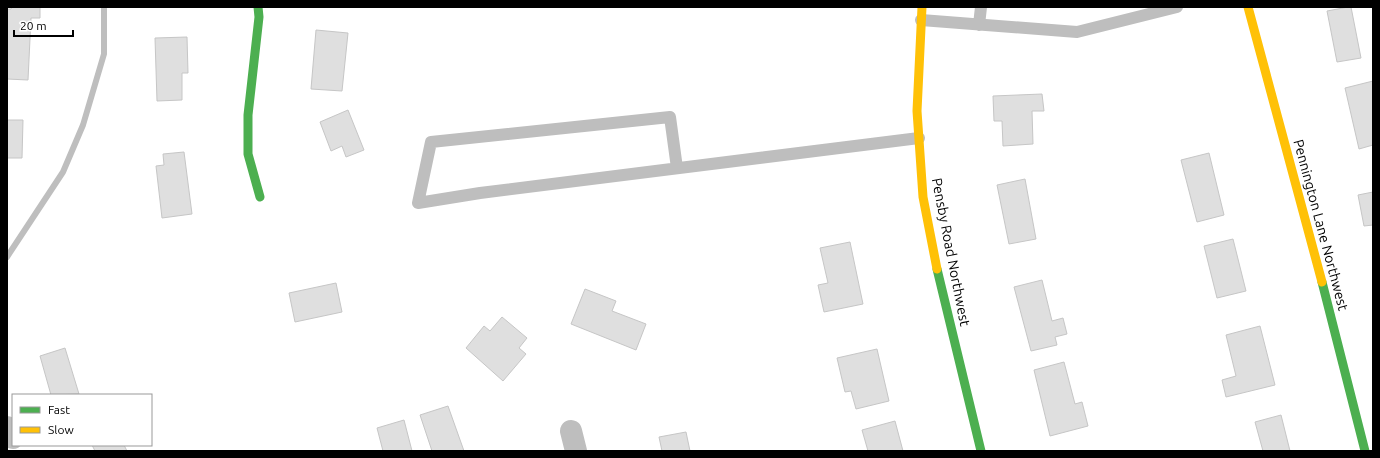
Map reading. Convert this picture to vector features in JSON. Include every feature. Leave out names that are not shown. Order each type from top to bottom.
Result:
[{"type":"street","points":[[258,7],[259,17],[248,115],[248,154],[260,197]]},
{"type":"street","name":"Pensby Road Northwest","points":[[922,7],[917,111],[923,197],[939,279],[981,451]]},
{"type":"street","name":"Pennington Lane Northwest","points":[[1248,7],[1310,237],[1365,451]]},
{"type":"street","points":[[7,427],[12,436]]},
{"type":"lane","points":[[979,25],[981,7]]},
{"type":"lane","points":[[921,20],[1077,32],[1178,7]]},
{"type":"lane","points":[[677,168],[670,117],[431,142],[418,203],[677,168],[919,138]]},
{"type":"building","points":[[12,7],[40,7],[40,18],[31,18],[28,80],[7,79],[7,9],[11,9]]},
{"type":"building","points":[[1351,7],[1361,58],[1337,62],[1327,11]]},
{"type":"building","points":[[316,30],[348,33],[342,91],[311,89]]},
{"type":"building","points":[[187,37],[188,73],[182,73],[182,100],[157,101],[155,38]]},
{"type":"building","points":[[1373,81],[1373,145],[1359,149],[1345,88]]},
{"type":"building","points":[[1042,94],[1044,111],[1032,111],[1033,144],[1003,146],[1002,121],[994,121],[993,96]]},
{"type":"building","points":[[348,110],[364,150],[346,157],[342,146],[331,151],[320,122]]},
{"type":"building","points":[[7,120],[23,120],[22,158],[7,158]]},
{"type":"building","points":[[184,152],[192,214],[162,218],[156,166],[164,165],[163,154]]},
{"type":"building","points":[[1209,153],[1224,215],[1197,222],[1181,160]]},
{"type":"building","points":[[1025,179],[1036,239],[1009,244],[997,185]]},
{"type":"building","points":[[1373,192],[1373,225],[1364,226],[1358,195]]},
{"type":"building","points":[[1233,239],[1246,291],[1217,298],[1204,246]]},
{"type":"building","points":[[850,242],[863,304],[824,312],[818,285],[828,283],[820,248]]},
{"type":"building","points":[[1042,280],[1052,321],[1063,318],[1067,334],[1055,337],[1057,345],[1031,351],[1014,287]]},
{"type":"building","points":[[336,283],[342,312],[295,322],[289,293]]},
{"type":"building","points":[[585,289],[616,301],[612,311],[646,324],[636,350],[571,324]]},
{"type":"building","points":[[502,317],[527,338],[519,348],[526,354],[503,381],[466,348],[484,326],[490,331]]},
{"type":"building","points":[[1260,326],[1275,385],[1226,397],[1222,380],[1236,376],[1226,335]]},
{"type":"building","points":[[65,348],[79,394],[51,394],[40,356]]},
{"type":"building","points":[[877,349],[889,401],[856,409],[851,391],[845,392],[837,358]]},
{"type":"building","points":[[1064,362],[1075,404],[1082,402],[1088,426],[1050,436],[1034,370]]},
{"type":"building","points":[[448,406],[464,451],[432,451],[420,415]]},
{"type":"building","points":[[1281,415],[1290,451],[1263,451],[1255,422]]},
{"type":"building","points":[[404,420],[412,451],[383,451],[377,428]]},
{"type":"building","points":[[895,421],[903,451],[868,451],[862,430]]},
{"type":"building","points":[[686,432],[690,451],[662,451],[659,437]]},
{"type":"building","points":[[92,446],[124,446],[127,451],[95,451]]},
{"type":"waterway","points":[[7,257],[63,172],[83,125],[104,54],[104,7]]},
{"type":"traffic: fast","points":[[258,7],[259,17],[248,115],[248,154],[260,197]]},
{"type":"traffic: fast","points":[[937,269],[981,451]]},
{"type":"traffic: fast","points":[[1322,282],[1365,451]]},
{"type":"traffic: slow","points":[[922,7],[917,111],[923,197],[937,269]]},
{"type":"traffic: slow","points":[[1248,7],[1322,282]]}]
